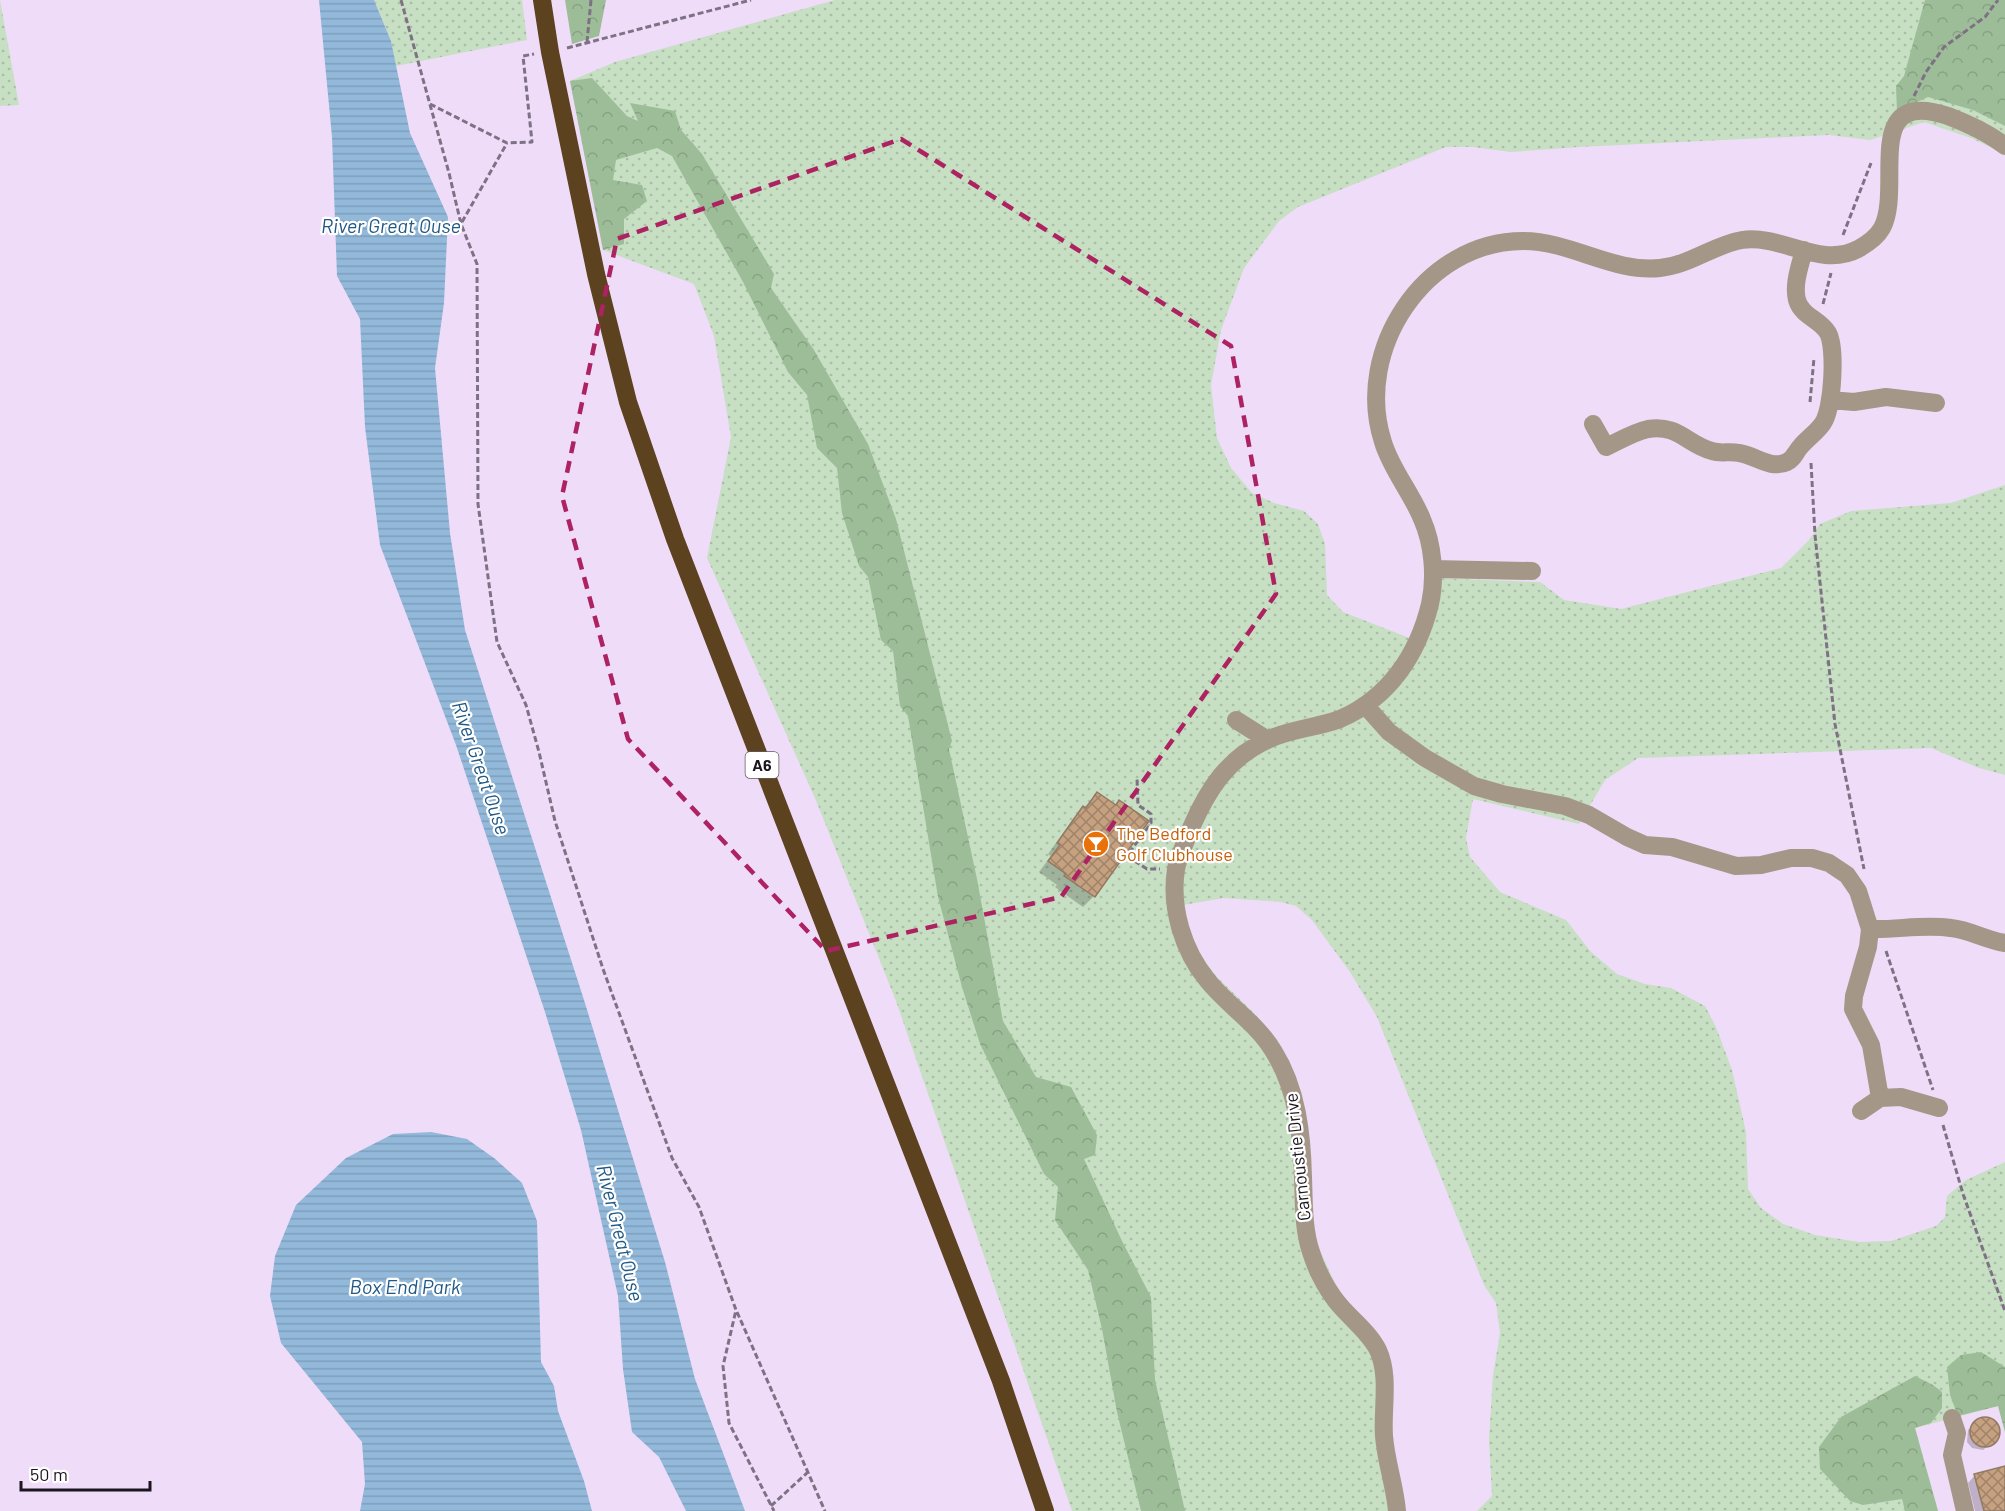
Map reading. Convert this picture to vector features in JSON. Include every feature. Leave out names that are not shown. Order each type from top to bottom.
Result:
[{"type":"highway","name":"A6","points":[[542,0],[550,52],[596,273],[628,402],[675,539],[1001,1382],[1045,1511]]},
{"type":"street","points":[[1835,256],[1851,253],[1867,244],[1881,231],[1887,214],[1889,197],[1892,134],[1896,123],[1904,116],[1925,111],[1938,113],[1987,132],[2005,146]]},
{"type":"street","name":"Carnoustie Drive","points":[[1397,1511],[1396,1494],[1387,1461],[1384,1433],[1384,1377],[1378,1351],[1362,1329],[1338,1304],[1310,1252],[1304,1221],[1302,1164],[1296,1108],[1288,1079],[1275,1052],[1258,1029],[1209,983],[1189,953],[1180,929],[1176,899],[1176,870],[1185,843],[1211,787],[1232,763],[1268,740],[1338,720],[1365,705],[1384,691],[1404,667],[1423,630],[1431,597],[1433,569],[1430,544],[1423,520],[1389,460],[1380,435],[1377,388],[1381,359],[1391,329],[1404,306],[1421,285],[1443,267],[1468,252],[1494,243],[1523,241],[1550,243],[1638,268],[1662,268],[1684,263],[1729,243],[1749,239],[1769,240],[1835,256]]},
{"type":"street","points":[[1593,424],[1606,447],[1649,429],[1670,430],[1684,435],[1713,452],[1741,453],[1770,464],[1780,465],[1793,459],[1798,449],[1823,423],[1829,411],[1830,400],[1831,350],[1828,333],[1804,314],[1797,300],[1797,283],[1804,250]]},
{"type":"street","points":[[1830,400],[1854,402],[1886,397],[1936,403]]},
{"type":"street","points":[[1433,569],[1532,571]]},
{"type":"street","points":[[1365,705],[1389,732],[1425,758],[1474,786],[1502,794],[1565,806],[1589,815],[1645,845],[1672,847],[1736,866],[1761,866],[1791,858],[1812,858],[1829,863],[1847,875],[1858,891],[1874,929],[1854,996],[1853,1010],[1871,1045],[1880,1098]]},
{"type":"street","points":[[1236,720],[1268,740]]},
{"type":"street","points":[[1874,929],[1948,927],[1966,930],[2005,944]]},
{"type":"street","points":[[1861,1111],[1880,1098],[1901,1097],[1939,1108]]},
{"type":"street","points":[[1952,1418],[1957,1434],[1952,1455],[1965,1511]]},
{"type":"path","points":[[402,0],[461,224],[477,264],[478,504],[497,642],[526,705],[540,752],[555,821],[603,969],[672,1158],[699,1207],[736,1310],[825,1511]]},
{"type":"path","points":[[588,42],[591,0]]},
{"type":"path","points":[[430,104],[507,143],[532,142],[524,56],[550,52],[751,0]]},
{"type":"path","points":[[1914,112],[1915,92],[1944,47],[1984,17],[1998,0]]},
{"type":"path","points":[[461,224],[507,143]]},
{"type":"path","points":[[1818,323],[1835,256],[1875,153]]},
{"type":"path","points":[[1810,403],[1814,358]]},
{"type":"path","points":[[1810,436],[1815,535],[1835,724],[1866,873]]},
{"type":"path","points":[[1124,860],[1152,823],[1152,814],[1138,805],[1137,778]]},
{"type":"path","points":[[1127,856],[1147,869],[1176,870]]},
{"type":"path","points":[[1874,929],[1939,1108],[1963,1194],[2005,1311]]},
{"type":"path","points":[[736,1310],[723,1366],[729,1423],[774,1511]]},
{"type":"path","points":[[771,1506],[808,1472]]},
{"type":"highlighted area","points":[[901,139],[1231,346],[1276,594],[1061,897],[826,951],[628,739],[562,496],[617,239]]},
{"type":"green space","points":[[0,0],[19,105],[0,106]]},
{"type":"green space","points":[[374,0],[522,0],[527,40],[396,66],[391,41]]},
{"type":"green space","points":[[565,0],[606,0],[599,36],[572,44]]},
{"type":"green space","points":[[835,0],[2005,0],[2005,154],[1971,138],[1924,122],[1870,140],[1829,135],[1511,152],[1473,147],[1446,147],[1298,207],[1279,221],[1244,268],[1221,330],[1211,385],[1217,438],[1231,468],[1252,493],[1274,503],[1304,511],[1318,524],[1325,544],[1327,595],[1343,612],[1412,639],[1432,578],[1540,582],[1564,600],[1621,609],[1781,568],[1809,540],[1820,524],[1851,511],[1951,503],[2005,485],[2005,775],[1979,768],[1931,748],[1638,758],[1605,780],[1579,824],[1473,799],[1466,838],[1470,857],[1500,892],[1566,920],[1591,952],[1617,974],[1645,984],[1671,988],[1705,1006],[1716,1027],[1732,1070],[1746,1132],[1748,1189],[1761,1208],[1783,1224],[1815,1235],[1859,1242],[1891,1241],[1936,1226],[1945,1217],[1947,1196],[1966,1180],[2005,1162],[2005,1432],[1998,1406],[1915,1428],[1938,1511],[1477,1511],[1492,1496],[1489,1440],[1493,1375],[1500,1333],[1496,1303],[1484,1285],[1377,1017],[1350,972],[1312,920],[1296,906],[1281,902],[1224,898],[1183,905],[1187,922],[1198,952],[1216,976],[1256,1015],[1277,1042],[1314,1237],[1341,1297],[1377,1339],[1391,1444],[1403,1511],[1072,1511],[896,1001],[815,798],[707,558],[731,437],[714,336],[694,284],[603,250],[570,81],[615,62]]},
{"type":"green space","points":[[1925,0],[2005,0],[2005,126],[1973,110],[1928,97],[1897,111],[1896,86],[1904,76]]},
{"type":"green space","points":[[592,78],[627,116],[638,121],[630,103],[675,111],[681,130],[702,154],[774,274],[771,288],[814,350],[868,444],[896,519],[952,741],[949,749],[977,879],[1003,1021],[1036,1077],[1071,1087],[1097,1135],[1095,1155],[1084,1159],[1151,1297],[1155,1380],[1185,1511],[1141,1511],[1117,1412],[1102,1329],[1088,1270],[1055,1220],[1058,1187],[1044,1174],[980,1044],[938,897],[908,716],[900,706],[893,651],[881,640],[868,577],[859,566],[842,513],[837,468],[817,448],[807,395],[788,372],[743,282],[672,156],[657,148],[616,160],[613,180],[642,185],[647,201],[624,219],[624,244],[603,250],[570,81]]},
{"type":"green space","points":[[1981,1352],[2005,1367],[2005,1432],[1998,1406],[1958,1416],[1950,1395],[1947,1367],[1961,1355]]},
{"type":"green space","points":[[1915,1376],[1942,1392],[1942,1408],[1931,1423],[1915,1428],[1938,1511],[1905,1511],[1902,1499],[1863,1505],[1850,1501],[1820,1469],[1819,1447],[1841,1417]]},
{"type":"water","name":"River Great Ouse","points":[[319,0],[374,0],[391,41],[410,133],[448,217],[444,303],[435,368],[450,533],[465,630],[584,1000],[665,1262],[695,1379],[745,1511],[686,1511],[659,1457],[632,1432],[623,1369],[618,1296],[581,1130],[545,1012],[456,745],[380,545],[365,427],[360,319],[337,276],[332,137]]},
{"type":"water","name":"Box End Park","points":[[431,1132],[467,1139],[494,1158],[522,1183],[537,1221],[541,1362],[554,1386],[558,1411],[584,1481],[592,1511],[360,1511],[365,1484],[362,1442],[281,1343],[270,1296],[275,1256],[296,1205],[346,1158],[393,1134]]},
{"type":"building","name":"The Bedford Golf Clubhouse","points":[[1097,792],[1116,805],[1119,800],[1149,821],[1095,897],[1064,876],[1066,874],[1048,861],[1060,845],[1057,843],[1083,806],[1086,808]]},
{"type":"building","points":[[1985,1417],[1995,1422],[2000,1432],[1995,1442],[1985,1447],[1975,1442],[1970,1432],[1975,1422]]},
{"type":"building","points":[[2005,1466],[2005,1511],[1984,1511],[1974,1474]]},
{"type":"place","name":"The Bedford Golf Clubhouse","points":[[1096,844]]}]
